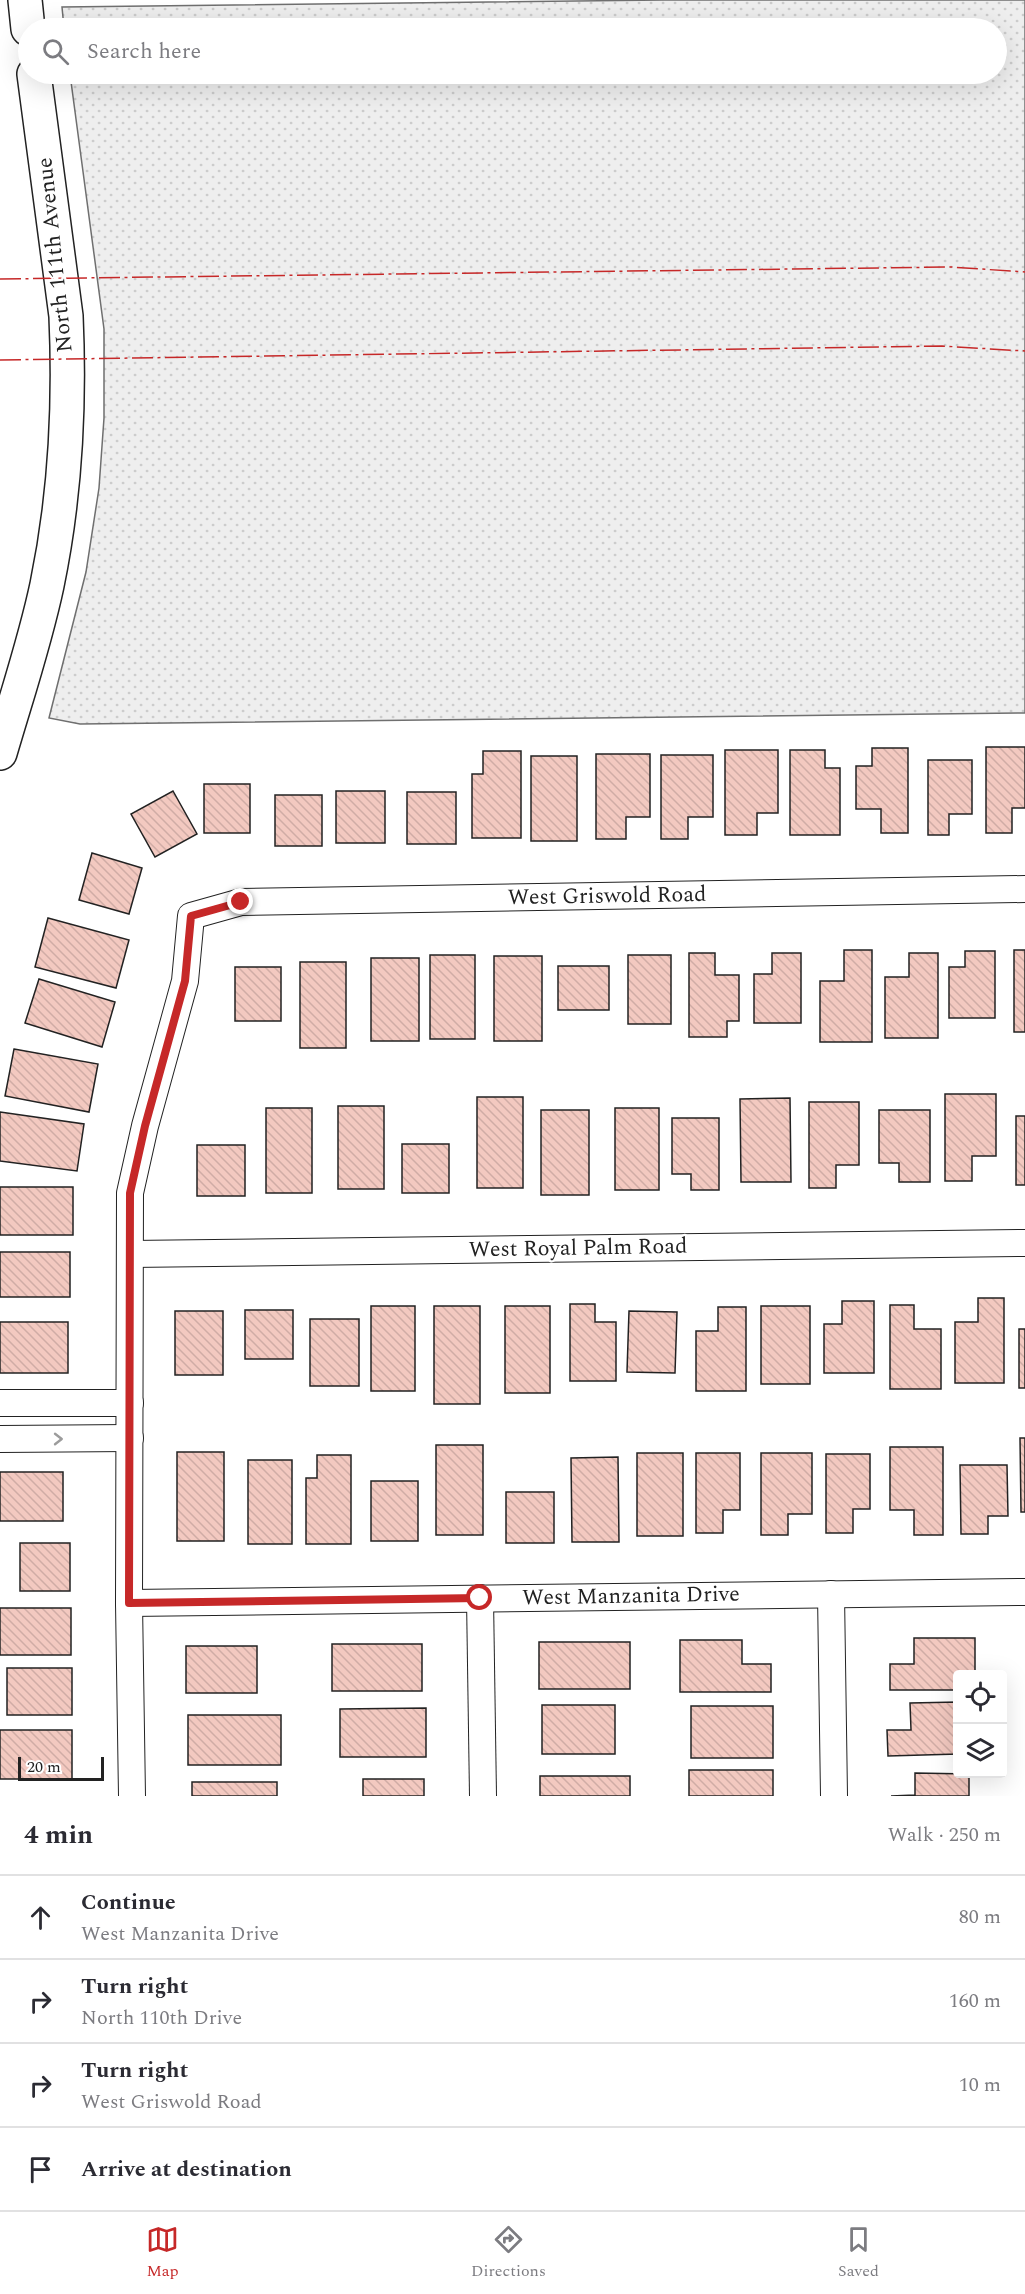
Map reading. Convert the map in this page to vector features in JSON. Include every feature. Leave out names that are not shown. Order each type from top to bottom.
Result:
[{"type":"street","points":[[25,0],[27,18]]},
{"type":"street","name":"North 111th Avenue","points":[[0,753],[47,586],[57,524],[66,408],[66,316],[35,84]]},
{"type":"street","name":"West Griswold Road","points":[[130,1254],[130,1193],[145,1126],[185,981],[191,916],[241,902],[1025,889]]},
{"type":"street","name":"West Royal Palm Road","points":[[130,1254],[1025,1243]]},
{"type":"street","points":[[130,1254],[129,1603],[132,1796]]},
{"type":"street","points":[[0,1403],[130,1403]]},
{"type":"street","points":[[0,1439],[130,1438]]},
{"type":"street","name":"West Manzanita Drive","points":[[129,1603],[1025,1592]]},
{"type":"street","points":[[831,1594],[834,1796]]},
{"type":"street","points":[[480,1598],[483,1796]]},
{"type":"shaded area","points":[[664,0],[1025,0],[1025,713],[80,724],[49,718],[86,572],[99,488],[104,418],[104,329],[71,84],[1007,84],[1007,18],[63,18],[62,7]]},
{"type":"building","points":[[986,747],[1025,747],[1025,808],[1012,808],[1012,833],[986,833]]},
{"type":"building","points":[[872,748],[908,748],[908,833],[881,833],[881,809],[856,809],[856,766],[872,766]]},
{"type":"building","points":[[725,750],[778,750],[778,813],[757,813],[757,835],[725,835]]},
{"type":"building","points":[[790,750],[825,750],[825,768],[840,768],[840,835],[790,835]]},
{"type":"building","points":[[483,751],[521,751],[521,838],[472,838],[472,774],[483,774]]},
{"type":"building","points":[[596,754],[650,754],[650,817],[626,817],[626,839],[596,839]]},
{"type":"building","points":[[661,755],[713,755],[713,817],[688,817],[688,839],[661,839]]},
{"type":"building","points":[[531,756],[577,756],[577,841],[531,841]]},
{"type":"building","points":[[928,760],[972,760],[972,814],[949,814],[949,835],[928,835]]},
{"type":"building","points":[[204,784],[250,784],[250,833],[204,833]]},
{"type":"building","points":[[173,791],[197,834],[155,857],[131,814]]},
{"type":"building","points":[[336,791],[385,791],[385,843],[336,843]]},
{"type":"building","points":[[407,792],[456,792],[456,844],[407,844]]},
{"type":"building","points":[[275,795],[322,795],[322,846],[275,846]]},
{"type":"building","points":[[92,853],[142,868],[129,914],[79,900]]},
{"type":"building","points":[[48,918],[129,940],[116,988],[35,967]]},
{"type":"building","points":[[844,950],[872,950],[872,1042],[820,1042],[820,981],[844,981]]},
{"type":"building","points":[[1014,950],[1025,950],[1025,1032],[1014,1032]]},
{"type":"building","points":[[965,951],[995,951],[995,1018],[949,1018],[949,967],[965,967]]},
{"type":"building","points":[[689,953],[715,953],[715,975],[739,975],[739,1021],[727,1021],[727,1037],[689,1037]]},
{"type":"building","points":[[772,953],[801,953],[801,1023],[754,1023],[754,974],[772,974]]},
{"type":"building","points":[[909,953],[938,953],[938,1038],[885,1038],[885,977],[909,977]]},
{"type":"building","points":[[430,955],[475,955],[475,1039],[430,1039]]},
{"type":"building","points":[[628,955],[671,955],[671,1024],[628,1024]]},
{"type":"building","points":[[494,956],[542,956],[542,1041],[494,1041]]},
{"type":"building","points":[[371,958],[419,958],[419,1041],[371,1041]]},
{"type":"building","points":[[300,962],[346,962],[346,1048],[300,1048]]},
{"type":"building","points":[[558,966],[609,966],[609,1010],[558,1010]]},
{"type":"building","points":[[235,967],[281,967],[281,1021],[235,1021]]},
{"type":"building","points":[[39,979],[115,1002],[102,1047],[25,1023]]},
{"type":"building","points":[[14,1049],[98,1064],[89,1112],[5,1096]]},
{"type":"building","points":[[945,1094],[996,1094],[996,1156],[972,1156],[972,1181],[945,1181]]},
{"type":"building","points":[[477,1097],[523,1097],[523,1188],[477,1188]]},
{"type":"building","points":[[790,1098],[791,1182],[741,1182],[740,1099]]},
{"type":"building","points":[[809,1102],[859,1102],[859,1165],[836,1165],[836,1188],[809,1188]]},
{"type":"building","points":[[338,1106],[384,1106],[384,1189],[338,1189]]},
{"type":"building","points":[[266,1108],[312,1108],[312,1193],[266,1193]]},
{"type":"building","points":[[615,1108],[659,1108],[659,1190],[615,1190]]},
{"type":"building","points":[[541,1110],[589,1110],[589,1195],[541,1195]]},
{"type":"building","points":[[879,1110],[930,1110],[930,1182],[899,1182],[899,1163],[879,1163]]},
{"type":"building","points":[[0,1112],[84,1124],[77,1171],[0,1161]]},
{"type":"building","points":[[1016,1116],[1025,1116],[1025,1185],[1016,1185]]},
{"type":"building","points":[[672,1118],[719,1118],[719,1190],[691,1190],[691,1174],[672,1174]]},
{"type":"building","points":[[402,1144],[449,1144],[449,1193],[402,1193]]},
{"type":"building","points":[[197,1145],[245,1145],[245,1196],[197,1196]]},
{"type":"building","points":[[0,1187],[73,1187],[73,1235],[0,1235]]},
{"type":"building","points":[[0,1252],[70,1252],[70,1297],[0,1297]]},
{"type":"building","points":[[978,1298],[1004,1298],[1004,1383],[955,1383],[955,1322],[978,1322]]},
{"type":"building","points":[[842,1301],[874,1301],[874,1373],[824,1373],[824,1324],[842,1324]]},
{"type":"building","points":[[570,1304],[595,1304],[595,1322],[616,1322],[616,1381],[570,1381]]},
{"type":"building","points":[[890,1305],[914,1305],[914,1329],[941,1329],[941,1389],[890,1389]]},
{"type":"building","points":[[371,1306],[415,1306],[415,1391],[371,1391]]},
{"type":"building","points":[[434,1306],[480,1306],[480,1404],[434,1404]]},
{"type":"building","points":[[505,1306],[550,1306],[550,1393],[505,1393]]},
{"type":"building","points":[[761,1306],[810,1306],[810,1384],[761,1384]]},
{"type":"building","points":[[718,1307],[746,1307],[746,1391],[696,1391],[696,1331],[718,1331]]},
{"type":"building","points":[[245,1310],[293,1310],[293,1359],[245,1359]]},
{"type":"building","points":[[175,1311],[223,1311],[223,1375],[175,1375]]},
{"type":"building","points":[[629,1311],[677,1312],[675,1373],[627,1372]]},
{"type":"building","points":[[310,1319],[359,1319],[359,1386],[310,1386]]},
{"type":"building","points":[[0,1322],[68,1322],[68,1373],[0,1373]]},
{"type":"building","points":[[1019,1329],[1025,1329],[1025,1388],[1019,1388]]},
{"type":"building","points":[[1020,1438],[1025,1438],[1025,1512],[1021,1512]]},
{"type":"building","points":[[436,1445],[483,1445],[483,1535],[436,1535]]},
{"type":"building","points":[[890,1447],[943,1447],[943,1535],[914,1535],[914,1510],[890,1510]]},
{"type":"building","points":[[177,1452],[224,1452],[224,1541],[177,1541]]},
{"type":"building","points":[[637,1453],[683,1453],[683,1536],[637,1536]]},
{"type":"building","points":[[696,1453],[740,1453],[740,1510],[723,1510],[723,1533],[696,1533]]},
{"type":"building","points":[[761,1453],[812,1453],[812,1514],[788,1514],[788,1535],[761,1535]]},
{"type":"building","points":[[826,1454],[870,1454],[870,1509],[853,1509],[853,1533],[826,1533]]},
{"type":"building","points":[[317,1455],[351,1455],[351,1544],[306,1544],[306,1478],[317,1478]]},
{"type":"building","points":[[618,1457],[619,1542],[572,1542],[571,1458]]},
{"type":"building","points":[[248,1460],[292,1460],[292,1544],[248,1544]]},
{"type":"building","points":[[960,1465],[1007,1465],[1008,1516],[988,1516],[988,1534],[961,1534]]},
{"type":"building","points":[[0,1472],[63,1472],[63,1521],[0,1521]]},
{"type":"building","points":[[371,1481],[418,1481],[418,1541],[371,1541]]},
{"type":"building","points":[[506,1492],[554,1492],[554,1543],[506,1543]]},
{"type":"building","points":[[20,1543],[70,1543],[70,1591],[20,1591]]},
{"type":"building","points":[[0,1608],[71,1608],[71,1655],[0,1655]]},
{"type":"building","points":[[914,1638],[975,1638],[975,1670],[953,1670],[953,1690],[890,1690],[890,1664],[914,1664]]},
{"type":"building","points":[[680,1640],[742,1640],[742,1664],[771,1664],[771,1692],[680,1692]]},
{"type":"building","points":[[539,1642],[630,1642],[630,1689],[539,1689]]},
{"type":"building","points":[[332,1644],[422,1644],[422,1691],[332,1691]]},
{"type":"building","points":[[186,1646],[257,1646],[257,1693],[186,1693]]},
{"type":"building","points":[[7,1668],[72,1668],[72,1715],[7,1715]]},
{"type":"building","points":[[953,1702],[953,1754],[888,1756],[887,1730],[911,1730],[910,1703]]},
{"type":"building","points":[[542,1705],[615,1705],[615,1754],[542,1754]]},
{"type":"building","points":[[691,1706],[773,1706],[773,1758],[691,1758]]},
{"type":"building","points":[[426,1708],[426,1757],[340,1757],[340,1709]]},
{"type":"building","points":[[188,1715],[281,1715],[281,1765],[188,1765]]},
{"type":"building","points":[[0,1730],[72,1730],[72,1779],[0,1779]]},
{"type":"building","points":[[689,1770],[773,1770],[773,1796],[689,1796]]},
{"type":"building","points":[[915,1773],[953,1774],[953,1778],[969,1778],[969,1796],[891,1796],[915,1795]]},
{"type":"building","points":[[540,1776],[630,1776],[630,1796],[540,1796]]},
{"type":"building","points":[[363,1779],[424,1779],[424,1796],[363,1796]]},
{"type":"building","points":[[192,1782],[277,1782],[277,1796],[192,1796]]},
{"type":"power","points":[[0,279],[951,267],[1025,272]]},
{"type":"power","points":[[0,360],[942,346],[1025,351]]},
{"type":"route","points":[[241,902],[191,916],[185,981],[145,1126],[130,1193],[129,1603],[480,1598]]}]
